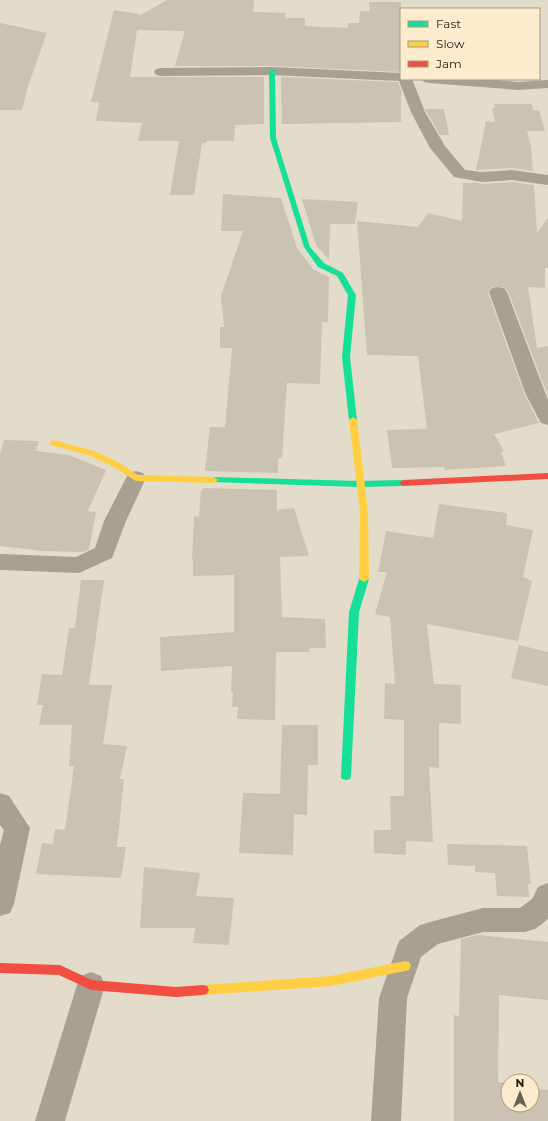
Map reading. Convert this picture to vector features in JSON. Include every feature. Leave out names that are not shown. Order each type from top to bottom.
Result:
[{"type":"street","points":[[160,72],[272,71],[400,77]]},
{"type":"street","points":[[272,71],[273,138],[307,247],[321,266],[340,275],[352,295],[346,357],[359,484],[364,512],[364,580],[354,612],[346,776]]},
{"type":"street","points":[[405,80],[418,112],[438,148],[460,174],[482,177],[512,175],[548,180]]},
{"type":"street","points":[[441,80],[518,86],[548,84]]},
{"type":"street","points":[[498,292],[536,394],[548,419]]},
{"type":"street","points":[[54,443],[97,456],[115,464],[136,478],[359,484],[425,483],[548,476]]},
{"type":"street","points":[[0,562],[80,565],[104,553],[115,520],[136,478]]},
{"type":"street","points":[[0,804],[17,828],[0,904]]},
{"type":"street","points":[[386,1121],[393,998],[405,966],[409,950],[430,934],[483,920],[525,920],[542,908],[548,895]]},
{"type":"street","points":[[0,968],[60,970],[91,985],[183,991],[331,980],[405,966]]},
{"type":"street","points":[[50,1121],[91,985]]},
{"type":"building","points":[[167,0],[254,0],[253,12],[286,13],[285,18],[305,18],[305,26],[348,28],[348,23],[359,23],[360,11],[370,11],[369,2],[401,2],[400,72],[272,66],[175,66],[185,31],[137,30],[130,77],[264,77],[264,124],[235,125],[234,141],[206,141],[206,143],[202,143],[194,195],[170,195],[179,141],[138,141],[142,123],[96,121],[99,102],[91,102],[114,10],[139,14],[139,16]]},
{"type":"building","points":[[0,23],[47,33],[28,86],[22,110],[0,110]]},
{"type":"building","points":[[281,77],[398,82],[401,90],[401,122],[282,124]]},
{"type":"building","points":[[494,104],[532,104],[533,110],[539,110],[545,131],[527,131],[531,147],[533,171],[512,168],[476,170],[486,121],[495,122],[492,108],[495,108]]},
{"type":"building","points":[[425,109],[444,109],[449,135],[440,135]]},
{"type":"building","points":[[474,182],[482,184],[512,182],[534,185],[537,233],[548,218],[548,268],[545,268],[545,288],[528,287],[537,348],[548,346],[548,396],[508,291],[504,287],[492,287],[488,293],[525,396],[539,423],[494,434],[504,451],[501,452],[506,466],[444,470],[445,467],[392,468],[387,430],[427,429],[418,356],[367,355],[357,221],[418,227],[428,213],[462,221],[463,183]]},
{"type":"building","points":[[223,194],[281,198],[297,248],[314,270],[329,277],[328,322],[322,322],[320,384],[287,383],[282,458],[278,458],[278,473],[205,471],[210,427],[225,427],[232,348],[220,348],[220,327],[224,327],[221,296],[243,231],[221,231]]},
{"type":"building","points":[[302,199],[358,202],[355,224],[330,224],[329,260],[316,245]]},
{"type":"building","points":[[4,440],[39,441],[36,451],[69,455],[106,470],[88,511],[96,512],[89,549],[83,552],[43,551],[0,546],[0,455]]},
{"type":"building","points":[[203,488],[277,490],[277,510],[294,508],[309,556],[280,557],[282,617],[325,619],[326,648],[310,648],[309,652],[276,652],[275,720],[237,719],[238,707],[232,707],[232,666],[161,671],[160,637],[234,632],[234,575],[193,576],[192,559],[194,516],[199,517],[201,490],[203,490]]},
{"type":"building","points":[[439,504],[507,513],[506,525],[533,530],[523,577],[532,581],[518,641],[427,624],[434,684],[461,685],[461,724],[439,723],[439,768],[429,767],[433,842],[406,841],[406,855],[374,853],[374,830],[391,830],[390,796],[404,796],[404,720],[384,719],[385,683],[395,684],[390,617],[375,614],[387,572],[378,572],[386,531],[433,538]]},
{"type":"building","points":[[81,580],[104,580],[89,685],[112,685],[103,744],[127,746],[120,779],[124,779],[117,847],[126,847],[121,878],[36,874],[42,843],[53,844],[55,829],[65,830],[74,766],[69,766],[72,725],[39,725],[43,705],[37,705],[42,674],[62,675],[69,628],[75,628]]},
{"type":"building","points":[[519,645],[548,652],[548,686],[511,678]]},
{"type":"building","points":[[282,725],[318,725],[318,765],[308,765],[307,815],[294,814],[293,855],[239,853],[243,793],[280,794]]},
{"type":"building","points":[[447,844],[527,846],[531,885],[528,884],[529,897],[497,896],[495,873],[475,872],[475,866],[448,865]]},
{"type":"building","points":[[144,867],[200,873],[196,896],[234,898],[229,945],[193,943],[195,928],[140,928]]},
{"type":"building","points":[[478,935],[548,942],[548,1000],[499,995],[498,1082],[500,1082],[500,1113],[540,1113],[540,1090],[548,1090],[548,1121],[454,1121],[454,1015],[459,1016],[461,939]]},
{"type":"traffic: fast","points":[[272,71],[273,138],[307,247],[321,265],[340,275],[352,295],[346,357],[353,420]]},
{"type":"traffic: fast","points":[[214,480],[359,484],[403,483]]},
{"type":"traffic: fast","points":[[346,776],[354,612],[364,579]]},
{"type":"traffic: slow","points":[[353,420],[364,512],[364,579]]},
{"type":"traffic: slow","points":[[54,443],[91,453],[115,464],[136,478],[214,480]]},
{"type":"traffic: slow","points":[[203,990],[331,981],[405,966]]},
{"type":"traffic: jam","points":[[403,483],[548,476]]},
{"type":"traffic: jam","points":[[0,968],[60,970],[91,985],[176,992],[203,990]]}]
